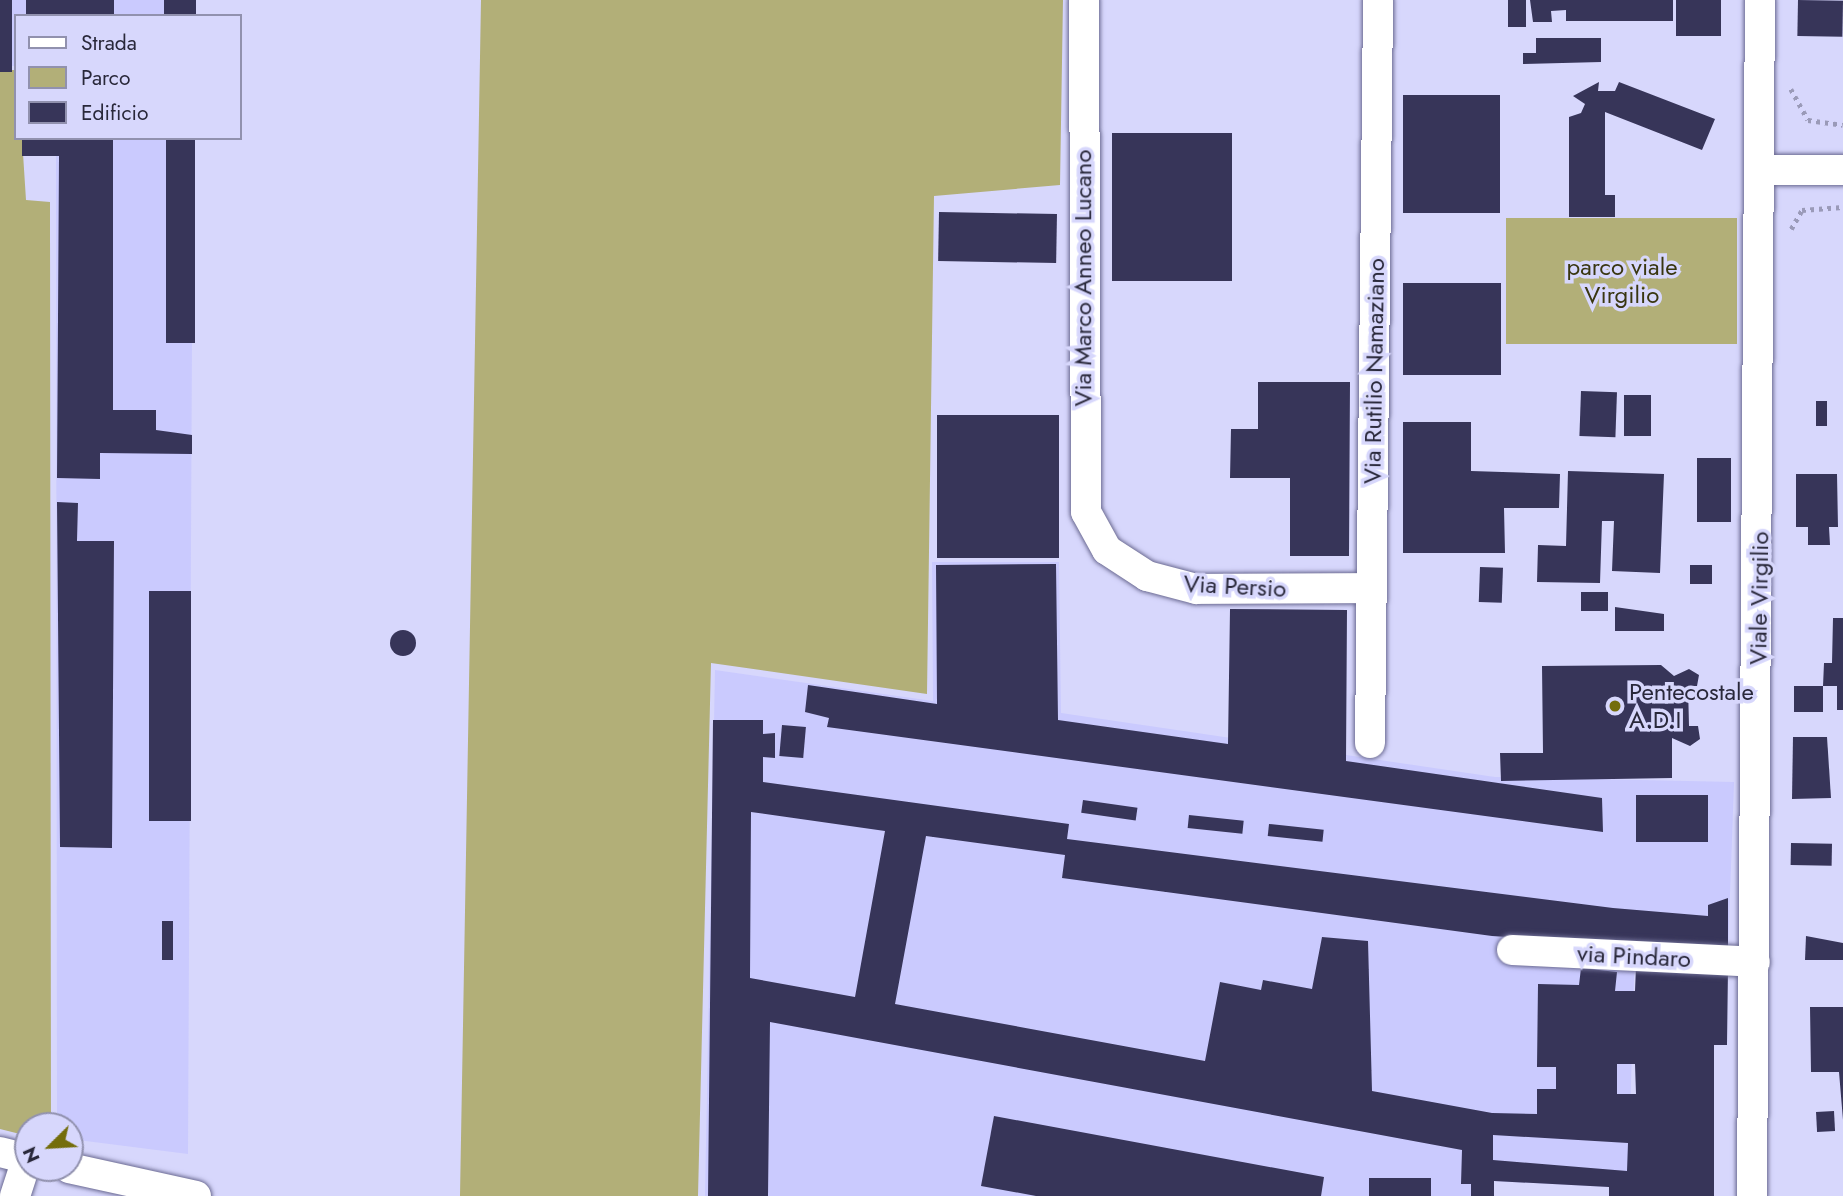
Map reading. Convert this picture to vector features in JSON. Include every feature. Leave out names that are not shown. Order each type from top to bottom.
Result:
[{"type":"street","name":"Via Marco Anneo Lucano","points":[[1084,0],[1082,459],[1086,512],[1107,550]]},
{"type":"street","name":"Via Rutilio Namaziano","points":[[1370,743],[1378,0]]},
{"type":"street","name":"Viale Virgilio","points":[[1752,1196],[1762,250],[1759,170],[1760,0]]},
{"type":"street","points":[[1759,170],[1843,170]]},
{"type":"street","name":"Via Persio","points":[[1107,550],[1147,576],[1196,589],[1371,589]]},
{"type":"street","name":"via Pindaro","points":[[1512,950],[1755,962]]},
{"type":"street","points":[[84,1171],[196,1196]]},
{"type":"path","points":[[1759,89],[1791,89],[1808,120],[1843,125]]},
{"type":"path","points":[[1762,250],[1789,248],[1794,218],[1802,210],[1843,207]]},
{"type":"shaded area","points":[[0,0],[190,0],[190,14],[14,14],[14,66],[0,66]]},
{"type":"shaded area","points":[[56,140],[193,140],[188,1154],[84,1141],[84,1112],[57,1112]]},
{"type":"shaded area","points":[[932,562],[1059,562],[1061,713],[1495,777],[1734,782],[1728,951],[1635,946],[1628,1188],[1494,1181],[1494,1196],[705,1196],[715,670],[933,701]]},
{"type":"green space","points":[[481,0],[1063,0],[1060,185],[934,196],[927,694],[711,663],[698,1196],[460,1196]]},
{"type":"green space","points":[[0,70],[14,70],[14,140],[22,140],[26,200],[50,202],[51,1112],[14,1112],[14,1132],[0,1129]]},
{"type":"green space","name":"parco viale Virgilio","points":[[1506,218],[1737,218],[1737,344],[1506,344]]},
{"type":"building","points":[[0,0],[12,0],[12,72],[0,72]]},
{"type":"building","points":[[26,0],[114,0],[114,14],[26,14]]},
{"type":"building","points":[[164,0],[196,0],[196,14],[164,14]]},
{"type":"building","points":[[1508,0],[1526,0],[1526,27],[1508,27]]},
{"type":"building","points":[[1530,0],[1673,0],[1673,21],[1566,21],[1566,10],[1551,11],[1552,22],[1533,22]]},
{"type":"building","points":[[1676,0],[1721,0],[1721,36],[1676,36]]},
{"type":"building","points":[[1798,0],[1843,1],[1842,37],[1797,36]]},
{"type":"building","points":[[1536,38],[1601,38],[1601,62],[1523,64],[1523,53],[1536,53]]},
{"type":"building","points":[[1599,82],[1598,91],[1615,91],[1619,82],[1715,119],[1702,150],[1605,112],[1605,195],[1615,195],[1615,217],[1569,217],[1569,117],[1581,113],[1585,104],[1573,96]]},
{"type":"building","points":[[1403,95],[1500,95],[1500,213],[1403,213]]},
{"type":"building","points":[[1112,133],[1232,133],[1232,281],[1112,281]]},
{"type":"building","points":[[22,140],[113,140],[113,410],[156,410],[156,430],[192,435],[192,454],[100,453],[100,479],[57,478],[59,156],[22,156]]},
{"type":"building","points":[[166,140],[195,140],[195,343],[166,343]]},
{"type":"building","points":[[939,212],[1057,214],[1056,263],[938,261]]},
{"type":"building","points":[[1403,283],[1501,283],[1501,375],[1403,375]]},
{"type":"building","points":[[1258,382],[1350,382],[1349,556],[1290,556],[1290,478],[1230,478],[1231,429],[1258,429]]},
{"type":"building","points":[[1581,391],[1617,392],[1615,437],[1579,436]]},
{"type":"building","points":[[1624,395],[1651,395],[1651,436],[1624,436]]},
{"type":"building","points":[[1816,401],[1827,401],[1827,426],[1816,426]]},
{"type":"building","points":[[937,415],[1059,415],[1059,558],[937,558]]},
{"type":"building","points":[[1403,422],[1471,422],[1471,471],[1560,474],[1559,508],[1504,508],[1505,553],[1403,553]]},
{"type":"building","points":[[1697,458],[1731,458],[1731,522],[1697,522]]},
{"type":"building","points":[[1568,471],[1664,474],[1660,573],[1612,571],[1614,521],[1602,521],[1600,583],[1537,582],[1538,545],[1566,546]]},
{"type":"building","points":[[1796,474],[1837,474],[1838,527],[1829,527],[1830,545],[1808,545],[1808,527],[1796,527]]},
{"type":"building","points":[[57,502],[78,503],[77,541],[114,541],[112,848],[60,847]]},
{"type":"building","points":[[1056,564],[1058,720],[1228,744],[1230,609],[1347,610],[1346,761],[1602,798],[1603,832],[827,727],[829,718],[805,712],[808,685],[937,704],[936,565]]},
{"type":"building","points":[[1690,565],[1712,565],[1712,584],[1690,584]]},
{"type":"building","points":[[1480,567],[1503,568],[1502,603],[1479,602]]},
{"type":"building","points":[[149,591],[191,591],[191,821],[149,821]]},
{"type":"building","points":[[1581,592],[1608,592],[1608,611],[1581,611]]},
{"type":"building","points":[[1615,607],[1664,614],[1664,631],[1615,631]]},
{"type":"building","points":[[1833,618],[1843,618],[1843,710],[1837,710],[1837,686],[1823,686],[1824,663],[1832,663]]},
{"type":"building","points":[[403,630],[412,634],[416,643],[412,652],[403,656],[394,652],[390,643],[394,634]]},
{"type":"building","name":"Pentecostale A.D.I","points":[[1661,665],[1674,676],[1689,669],[1699,675],[1697,686],[1688,686],[1689,726],[1698,726],[1700,739],[1690,746],[1672,738],[1672,778],[1501,781],[1500,753],[1543,753],[1542,666]]},
{"type":"building","points":[[1794,686],[1823,686],[1823,712],[1794,712]]},
{"type":"building","points":[[713,720],[763,720],[763,734],[775,733],[775,758],[763,757],[763,782],[1069,824],[1067,839],[1613,908],[1708,916],[1708,905],[1728,898],[1728,951],[1492,936],[1062,878],[1065,855],[926,836],[895,1004],[1205,1061],[1220,982],[1261,990],[1263,980],[1312,989],[1322,937],[1368,941],[1372,1091],[1492,1113],[1537,1114],[1537,1089],[1556,1089],[1556,1067],[1537,1067],[1538,984],[1579,985],[1581,968],[1617,972],[1615,991],[1635,991],[1636,967],[1728,969],[1727,1045],[1714,1045],[1714,1196],[1609,1196],[1609,1187],[1494,1181],[1494,1196],[1471,1196],[1471,1184],[1461,1184],[1462,1150],[770,1022],[768,1196],[708,1196]],"holes":[[[751,812],[885,831],[855,997],[750,978]],[[1617,1064],[1635,1064],[1636,1094],[1617,1094]],[[1493,1135],[1628,1143],[1627,1171],[1493,1160]]]},
{"type":"building","points":[[782,725],[806,727],[803,758],[779,756]]},
{"type":"building","points":[[1793,737],[1827,737],[1831,798],[1792,799]]},
{"type":"building","points":[[1636,795],[1708,795],[1708,842],[1636,842]]},
{"type":"building","points":[[1083,800],[1137,808],[1136,821],[1081,813]]},
{"type":"building","points":[[1189,815],[1244,821],[1242,834],[1188,828]]},
{"type":"building","points":[[1269,824],[1324,830],[1322,842],[1268,836]]},
{"type":"building","points":[[1791,843],[1832,844],[1832,866],[1791,865]]},
{"type":"building","points":[[162,921],[173,921],[173,960],[162,960]]},
{"type":"building","points":[[1806,936],[1843,943],[1843,960],[1805,960]]},
{"type":"building","points":[[1810,1007],[1843,1007],[1843,1120],[1839,1072],[1811,1072]]},
{"type":"building","points":[[1834,1111],[1835,1131],[1817,1132],[1816,1112]]},
{"type":"building","points":[[994,1116],[1324,1177],[1321,1196],[1036,1196],[981,1186]]},
{"type":"building","points":[[1369,1178],[1431,1178],[1431,1196],[1369,1196]]},
{"type":"place","name":"Pentecostale A.D.I","points":[[1615,706]]}]
